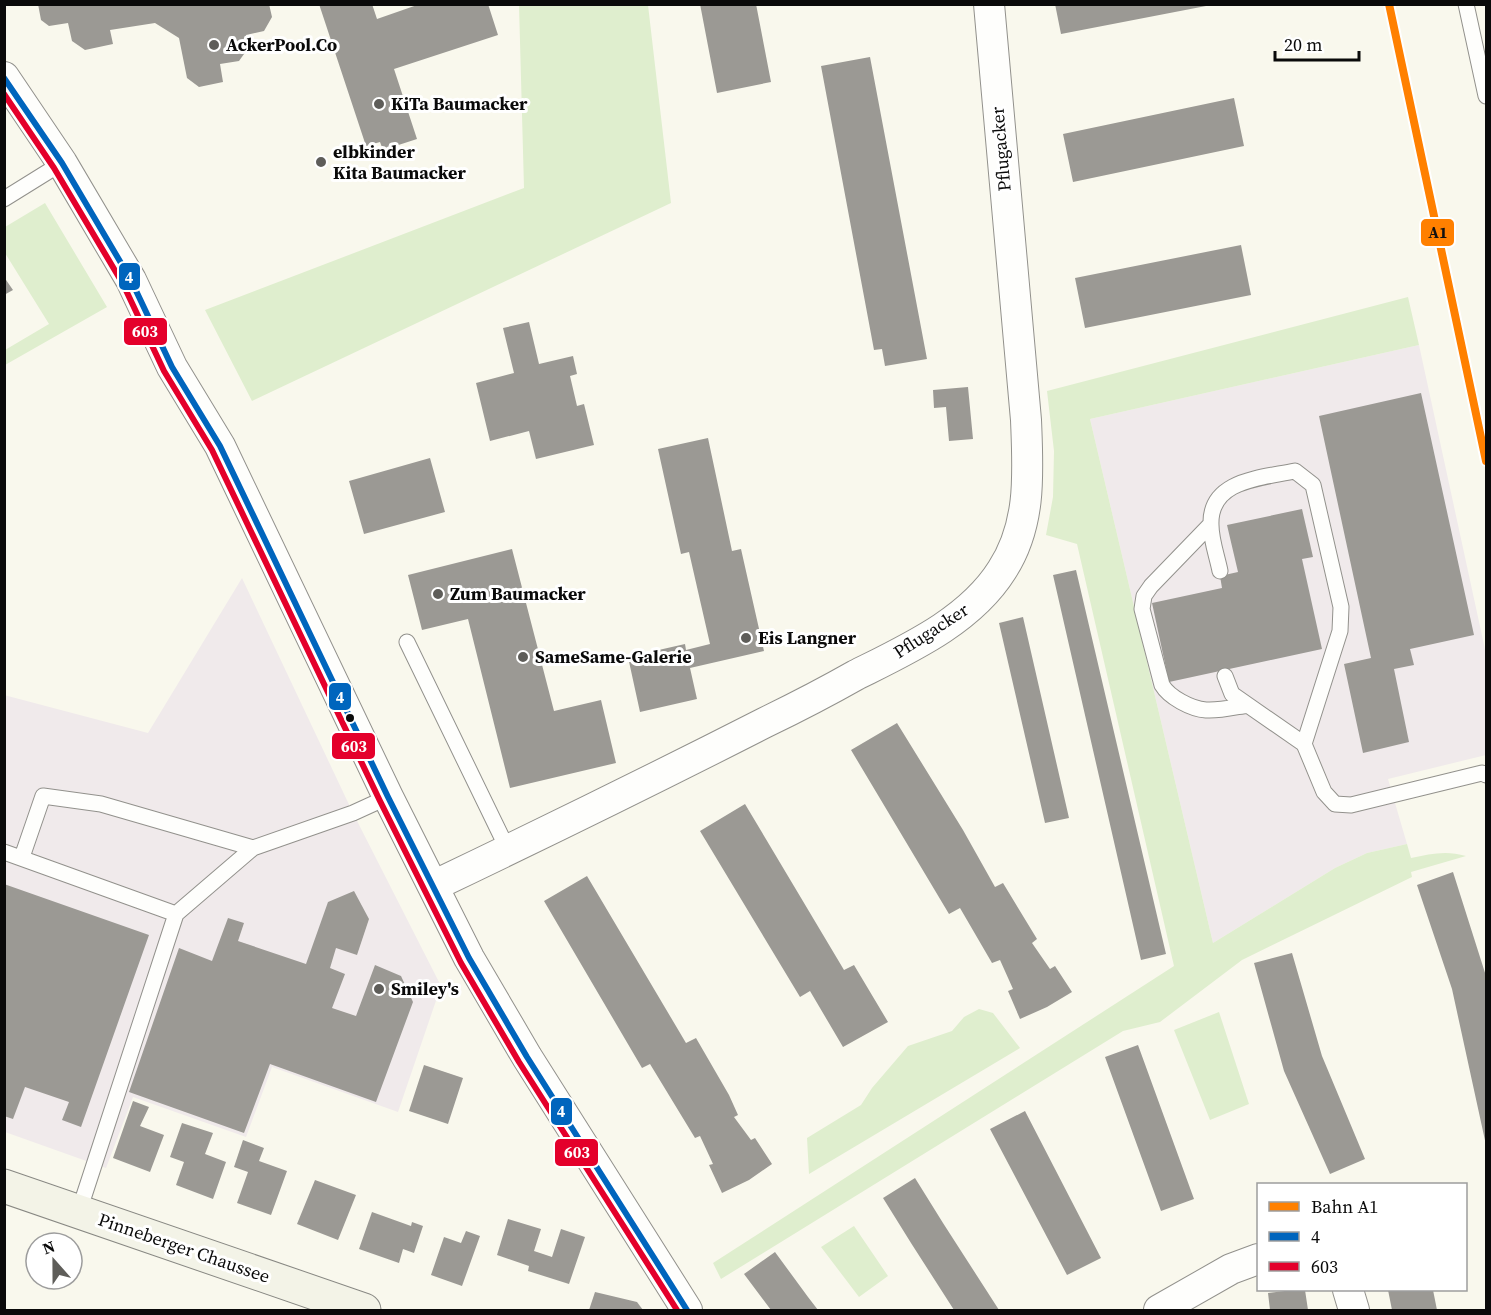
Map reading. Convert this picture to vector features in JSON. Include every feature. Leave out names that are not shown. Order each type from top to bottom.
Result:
[{"type":"main road","name":"Pinneberger Chaussee","points":[[4,1186],[364,1311]]},
{"type":"street","name":"Pflugacker","points":[[433,886],[728,742],[914,645],[953,620],[980,598],[1002,570],[1018,539],[1027,504],[1028,469],[1026,420],[988,4]]},
{"type":"street","points":[[4,77],[62,163],[131,280],[172,367],[220,446],[388,797],[469,958],[527,1057],[687,1311]]},
{"type":"street","points":[[1159,1311],[1231,1269],[1257,1259]]},
{"type":"street","points":[[1348,1291],[1354,1311]]},
{"type":"lane","points":[[1466,4],[1486,96]]},
{"type":"lane","points":[[4,199],[62,163]]},
{"type":"lane","points":[[1220,571],[1210,525],[1213,507],[1222,493],[1236,484],[1295,471],[1313,485],[1341,607],[1340,631],[1304,744]]},
{"type":"lane","points":[[1210,525],[1151,586],[1144,596],[1142,609],[1162,685],[1167,694],[1205,710],[1248,705]]},
{"type":"lane","points":[[407,642],[508,850]]},
{"type":"lane","points":[[1225,676],[1232,694],[1304,744],[1324,792],[1335,804],[1351,805],[1482,773],[1486,774]]},
{"type":"lane","points":[[22,857],[43,796],[101,804],[253,848]]},
{"type":"lane","points":[[79,1212],[176,914],[253,848],[353,813],[388,797]]},
{"type":"lane","points":[[4,852],[176,914]]},
{"type":"shaded area","points":[[1419,345],[1486,654],[1486,755],[1388,779],[1407,844],[1367,853],[1335,868],[1213,943],[1090,419]]},
{"type":"shaded area","points":[[242,578],[353,813],[441,986],[398,1112],[272,1067],[246,1137],[133,1097],[106,1168],[5,1132],[4,695],[148,733]]},
{"type":"green space","points":[[519,5],[648,5],[671,203],[252,401],[205,310],[524,188]]},
{"type":"green space","points":[[45,203],[107,307],[5,365],[5,350],[49,324],[5,253],[5,227]]},
{"type":"green space","points":[[1408,297],[1419,345],[1090,419],[1213,943],[1335,868],[1367,853],[1407,844],[1411,858],[1445,853],[1466,856],[1411,872],[1412,877],[1242,960],[1160,1022],[1123,1031],[721,1279],[713,1263],[1174,966],[1077,544],[1046,535],[1053,497],[1054,451],[1047,391]]},
{"type":"green space","points":[[979,1009],[993,1013],[1020,1048],[809,1174],[807,1138],[861,1105],[872,1088],[908,1046],[952,1031],[964,1017]]},
{"type":"green space","points":[[1219,1012],[1249,1104],[1210,1120],[1174,1030]]},
{"type":"green space","points":[[854,1226],[888,1276],[859,1297],[821,1247]]},
{"type":"building","name":"AckerPool.Co","points":[[38,4],[269,4],[272,17],[264,31],[246,35],[249,47],[239,61],[220,64],[223,82],[199,87],[187,78],[179,38],[155,23],[110,30],[113,44],[85,50],[72,41],[68,23],[49,26],[41,20]]},
{"type":"building","name":"KiTa Baumacker","points":[[319,4],[372,4],[377,19],[420,4],[488,4],[498,35],[394,69],[417,139],[383,150],[380,142],[366,146]]},
{"type":"building","points":[[700,4],[756,4],[771,82],[717,93]]},
{"type":"building","points":[[1055,4],[1206,4],[1206,6],[1061,34]]},
{"type":"building","points":[[870,57],[927,359],[885,366],[882,349],[874,350],[821,66]]},
{"type":"building","points":[[1234,98],[1244,146],[1073,182],[1063,134]]},
{"type":"building","points":[[1241,245],[1251,295],[1085,328],[1075,278]]},
{"type":"building","points":[[4,277],[13,290],[4,295]]},
{"type":"building","points":[[529,322],[539,364],[573,356],[577,374],[570,376],[577,406],[584,404],[594,445],[536,459],[529,431],[490,441],[476,383],[514,373],[503,328]]},
{"type":"building","points":[[968,387],[973,439],[949,441],[946,407],[934,408],[933,390]]},
{"type":"building","points":[[1421,393],[1474,635],[1410,649],[1414,665],[1394,669],[1409,742],[1363,753],[1344,664],[1371,658],[1319,416]]},
{"type":"building","points":[[708,438],[732,551],[741,549],[764,651],[690,668],[697,699],[640,712],[628,657],[685,644],[686,650],[710,644],[689,552],[681,554],[658,449]]},
{"type":"building","points":[[430,458],[445,512],[364,534],[349,481]]},
{"type":"building","points":[[1302,509],[1313,557],[1302,559],[1322,649],[1169,682],[1152,603],[1222,588],[1220,576],[1238,572],[1227,525]]},
{"type":"building","points":[[512,549],[554,711],[601,700],[616,763],[510,788],[468,619],[422,630],[408,575]]},
{"type":"building","points":[[1076,570],[1166,954],[1141,960],[1053,575]]},
{"type":"building","points":[[1023,617],[1069,818],[1045,823],[999,623]]},
{"type":"building","points":[[897,723],[995,887],[1003,883],[1037,939],[1032,943],[1050,969],[1055,966],[1072,992],[1047,1007],[1020,1019],[1008,991],[1013,989],[1000,960],[992,963],[960,908],[949,914],[851,750]]},
{"type":"building","points":[[745,804],[844,970],[854,965],[888,1022],[843,1047],[810,991],[800,997],[700,831]]},
{"type":"building","points":[[1453,872],[1486,976],[1486,1145],[1452,989],[1417,885]]},
{"type":"building","points":[[587,876],[686,1043],[696,1038],[729,1095],[738,1115],[734,1117],[751,1140],[755,1138],[772,1164],[749,1180],[722,1193],[709,1165],[713,1164],[700,1136],[695,1138],[650,1064],[642,1068],[544,901]]},
{"type":"building","points":[[4,884],[149,935],[81,1127],[62,1120],[69,1102],[25,1087],[13,1119],[4,1116]]},
{"type":"building","points":[[354,891],[369,919],[357,955],[336,948],[330,968],[345,974],[332,1008],[356,1016],[375,965],[401,976],[413,1002],[376,1102],[270,1064],[244,1133],[129,1092],[179,948],[212,961],[228,918],[244,923],[238,941],[306,964],[328,902]]},
{"type":"building","points":[[1292,953],[1322,1056],[1365,1159],[1330,1174],[1284,1071],[1254,963]]},
{"type":"building","points":[[1138,1045],[1194,1199],[1161,1211],[1105,1057]]},
{"type":"building","points":[[424,1065],[463,1078],[448,1124],[409,1111]]},
{"type":"building","points":[[133,1101],[149,1107],[140,1126],[164,1135],[150,1172],[113,1158]]},
{"type":"building","points":[[1025,1111],[1101,1258],[1067,1275],[990,1129]]},
{"type":"building","points":[[182,1123],[213,1133],[205,1154],[226,1162],[213,1199],[176,1185],[184,1162],[170,1157]]},
{"type":"building","points":[[243,1140],[264,1148],[259,1161],[287,1171],[271,1215],[237,1203],[248,1172],[234,1167]]},
{"type":"building","points":[[915,1178],[999,1310],[954,1310],[911,1243],[883,1198]]},
{"type":"building","points":[[315,1180],[356,1195],[338,1240],[297,1224]]},
{"type":"building","points":[[372,1212],[411,1226],[412,1222],[423,1226],[414,1253],[403,1249],[399,1263],[359,1249]]},
{"type":"building","points":[[508,1219],[541,1229],[534,1251],[552,1257],[561,1229],[585,1237],[569,1284],[528,1271],[529,1266],[497,1255]]},
{"type":"building","points":[[466,1231],[480,1236],[462,1286],[431,1275],[444,1237],[461,1243]]},
{"type":"building","points":[[775,1252],[818,1310],[771,1310],[744,1274]]},
{"type":"building","points":[[1305,1291],[1308,1310],[1270,1310],[1268,1293]]},
{"type":"building","points":[[1388,1291],[1433,1291],[1437,1310],[1392,1310]]},
{"type":"building","points":[[595,1292],[637,1302],[643,1310],[589,1310]]},
{"type":"rail line","name":"A1","points":[[1389,4],[1486,461]]},
{"type":"transit line","name":"4","points":[[4,78],[62,163],[131,280],[172,367],[220,446],[388,797],[469,958],[527,1057],[687,1310]]},
{"type":"transit line","name":"603","points":[[4,94],[54,168],[123,284],[164,371],[212,450],[380,801],[461,963],[519,1062],[677,1310]]},
{"type":"place","name":"AckerPool.Co","points":[[214,45]]},
{"type":"place","name":"KiTa Baumacker","points":[[379,104]]},
{"type":"place","name":"elbkinder Kita Baumacker","points":[[321,162]]},
{"type":"place","name":"Zum Baumacker","points":[[438,594]]},
{"type":"place","name":"Eis Langner","points":[[746,638]]},
{"type":"place","name":"SameSame-Galerie","points":[[523,657]]},
{"type":"place","name":"Smiley's","points":[[379,989]]}]
